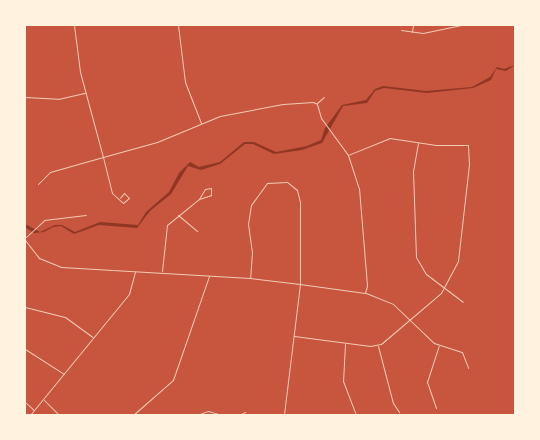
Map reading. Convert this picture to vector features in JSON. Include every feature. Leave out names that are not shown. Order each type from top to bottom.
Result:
[{"type":"street","points":[[74,25],[85,93],[111,190],[120,198]]},
{"type":"street","points":[[178,25],[185,82],[201,123]]},
{"type":"street","points":[[412,32],[413,25]]},
{"type":"street","points":[[401,30],[426,33],[461,25]]},
{"type":"street","points":[[25,96],[58,99],[85,93]]},
{"type":"street","points":[[38,184],[50,172],[157,142],[220,116],[283,104],[316,103],[324,97]]},
{"type":"street","points":[[316,103],[326,124],[348,155],[356,177],[362,210],[368,279],[365,293]]},
{"type":"street","points":[[294,336],[345,343],[378,345],[410,320],[445,288],[460,254],[469,146],[385,139],[348,155]]},
{"type":"street","points":[[418,142],[413,167],[415,255],[424,272],[462,302]]},
{"type":"street","points":[[250,278],[252,252],[248,224],[250,208],[265,185],[283,180],[295,188],[300,199],[303,235],[300,284],[284,415]]},
{"type":"street","points":[[162,272],[164,229],[178,214],[199,199],[211,195],[212,188],[205,189],[199,199]]},
{"type":"street","points":[[178,214],[197,231]]},
{"type":"street","points":[[86,215],[48,219],[34,228],[25,239],[36,256],[53,265],[135,272],[250,278],[365,293],[390,302],[426,337],[439,345],[462,352],[468,368]]},
{"type":"street","points":[[30,415],[130,294],[135,272]]},
{"type":"street","points":[[133,415],[173,380],[209,275]]},
{"type":"street","points":[[25,307],[65,317],[94,337]]},
{"type":"street","points":[[345,343],[343,381],[356,415]]},
{"type":"street","points":[[378,345],[393,403],[399,412]]},
{"type":"street","points":[[436,408],[427,382],[439,345]]},
{"type":"street","points":[[25,349],[64,374]]},
{"type":"street","points":[[43,400],[59,415]]},
{"type":"street","points":[[25,402],[34,410]]},
{"type":"street","points":[[196,415],[208,411],[222,415]]},
{"type":"street","points":[[239,415],[245,412]]},
{"type":"shaded area","points":[[515,65],[506,71],[496,69],[491,80],[473,88],[427,93],[384,88],[375,91],[367,103],[343,106],[322,143],[302,150],[274,154],[253,144],[245,144],[220,164],[201,170],[188,166],[171,194],[150,211],[137,228],[99,225],[74,234],[61,226],[53,227],[44,232],[34,233],[25,227],[25,224],[40,232],[55,225],[62,225],[75,232],[100,222],[138,225],[146,212],[169,192],[179,173],[190,162],[199,167],[220,162],[244,142],[254,142],[276,152],[307,146],[321,140],[325,128],[342,105],[366,100],[375,89],[383,86],[426,91],[472,87],[490,77],[497,67],[504,69]]}]
